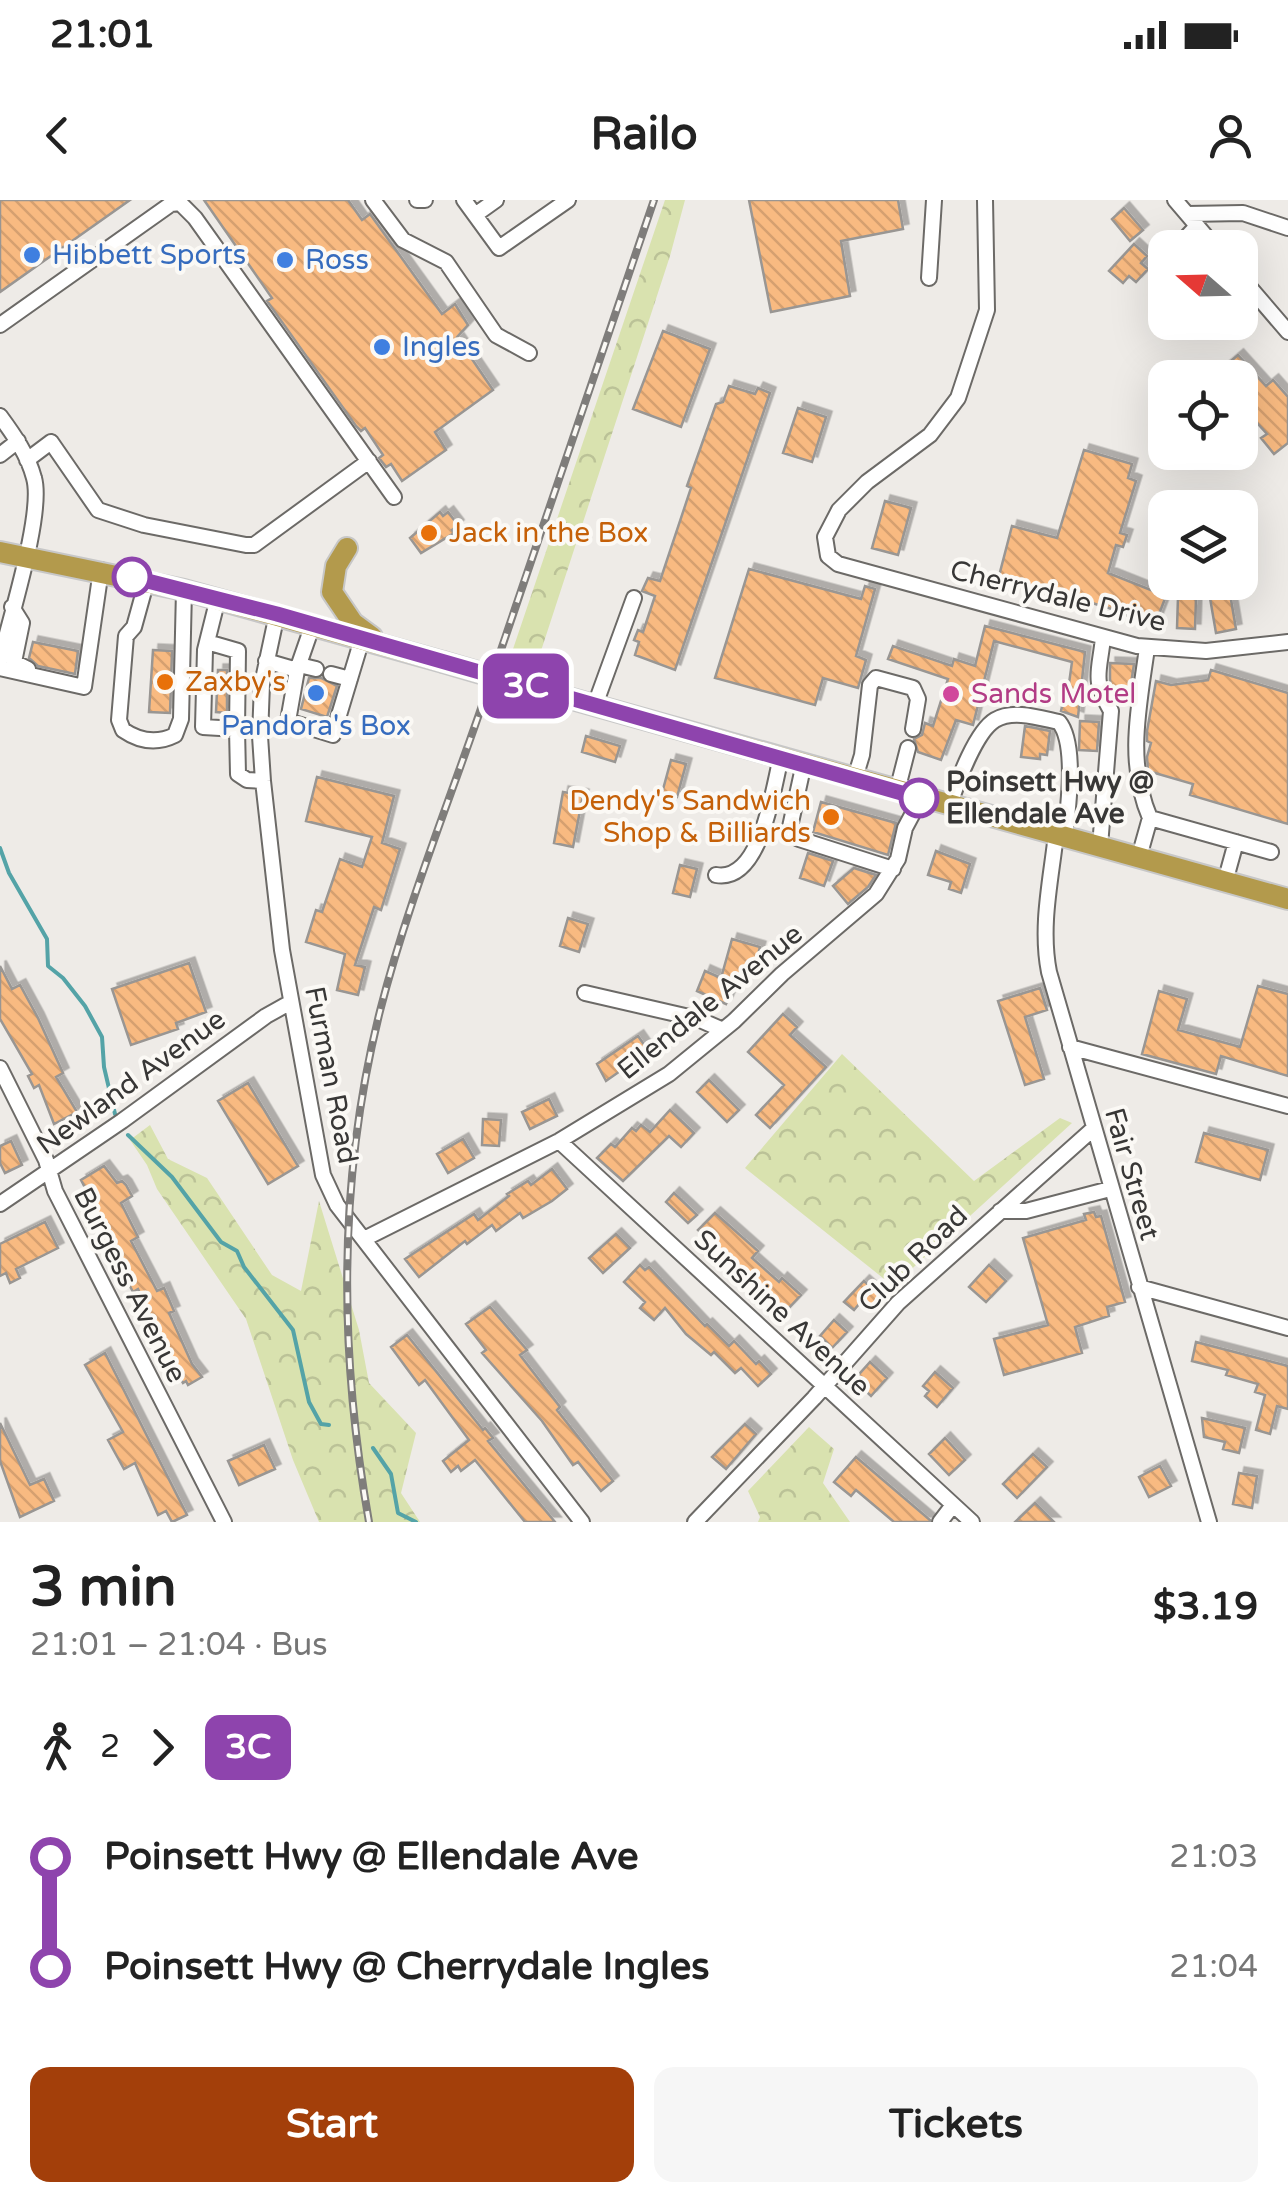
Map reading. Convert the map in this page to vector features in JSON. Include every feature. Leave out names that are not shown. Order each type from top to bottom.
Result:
[{"type":"highway","points":[[347,548],[336,566],[332,592],[353,623],[372,641]]},
{"type":"highway","points":[[0,552],[101,570],[218,598],[1288,899]]},
{"type":"street","points":[[373,200],[403,240],[446,262],[496,335],[529,353]]},
{"type":"street","points":[[417,200],[425,200]]},
{"type":"street","points":[[464,200],[500,248],[568,200]]},
{"type":"street","points":[[475,215],[496,200]]},
{"type":"street","points":[[929,278],[934,200]]},
{"type":"street","name":"Cherrydale Drive","points":[[985,200],[987,310],[958,398],[930,434],[852,496],[829,526],[825,551],[838,564],[1147,648],[1206,651],[1288,642]]},
{"type":"street","points":[[1175,200],[1201,230]]},
{"type":"street","points":[[0,326],[171,204],[180,203],[196,218],[394,498]]},
{"type":"street","points":[[1192,220],[1243,213],[1288,228]]},
{"type":"street","points":[[1186,230],[1192,220]]},
{"type":"street","points":[[1258,297],[1288,332]]},
{"type":"street","points":[[0,416],[18,441],[36,481],[27,556],[0,665],[84,687],[101,570]]},
{"type":"street","points":[[0,455],[18,441]]},
{"type":"street","points":[[27,460],[51,442],[98,510],[144,524],[246,544],[254,544],[368,462]]},
{"type":"street","points":[[147,580],[134,627],[126,636],[119,720],[123,730],[146,741],[175,736],[181,719],[184,590]]},
{"type":"street","points":[[218,598],[202,675],[202,727],[238,729]]},
{"type":"street","points":[[595,705],[634,598]]},
{"type":"street","points":[[12,608],[22,623],[14,662],[25,669],[86,681]]},
{"type":"street","name":"Furman Road","points":[[277,614],[260,707],[263,781],[291,1002],[324,1174],[337,1205],[582,1522]]},
{"type":"street","points":[[313,624],[298,668],[288,721],[333,735],[350,679],[372,641]]},
{"type":"street","points":[[1100,846],[1111,711],[1099,693],[1104,638]]},
{"type":"street","points":[[207,642],[238,651],[238,774],[247,780],[263,781]]},
{"type":"street","points":[[1139,857],[1150,818],[1139,793],[1134,760],[1147,648]]},
{"type":"street","points":[[266,661],[316,669]]},
{"type":"street","points":[[331,674],[350,679]]},
{"type":"street","points":[[855,778],[862,755],[870,685],[876,678],[913,688],[918,699],[913,729]]},
{"type":"street","name":"Fair Street","points":[[949,806],[977,742],[992,721],[1007,716],[1030,716],[1059,722],[1067,740],[1069,777],[1044,945],[1092,1129],[1208,1522]]},
{"type":"street","points":[[897,791],[908,748]]},
{"type":"street","points":[[716,874],[728,877],[737,873],[758,842],[781,757]]},
{"type":"street","points":[[804,763],[792,833],[799,839],[893,868]]},
{"type":"street","name":"Ellendale Avenue","points":[[364,1238],[559,1141],[669,1074],[876,894],[893,868],[905,828],[921,798]]},
{"type":"street","points":[[1150,818],[1272,852]]},
{"type":"street","points":[[1225,882],[1236,842]]},
{"type":"street","points":[[585,993],[698,1019],[723,1030]]},
{"type":"street","name":"Newland Avenue","points":[[0,1204],[291,1002]]},
{"type":"street","points":[[1070,1047],[1288,1106]]},
{"type":"street","name":"Burgess Avenue","points":[[0,1068],[46,1160],[48,1173],[224,1522]]},
{"type":"street","name":"Club Road","points":[[694,1522],[898,1303],[1092,1129]]},
{"type":"street","name":"Sunshine Avenue","points":[[559,1141],[972,1522]]},
{"type":"street","points":[[1000,1211],[1026,1211],[1110,1189]]},
{"type":"street","points":[[1139,1287],[1288,1328]]},
{"type":"street","points":[[940,1522],[952,1504]]},
{"type":"green space","points":[[665,200],[685,200],[539,657],[513,649]]},
{"type":"green space","points":[[842,1054],[974,1181],[1060,1118],[1072,1123],[893,1286],[745,1168]]},
{"type":"green space","points":[[150,1125],[168,1159],[207,1178],[272,1275],[301,1291],[319,1201],[359,1330],[369,1383],[416,1433],[401,1493],[420,1522],[319,1522],[293,1460],[246,1319],[157,1189],[130,1140]]},
{"type":"green space","points":[[809,1427],[834,1449],[823,1483],[850,1522],[758,1522],[760,1517],[748,1491]]},
{"type":"building","points":[[0,200],[130,200],[0,292]]},
{"type":"building","name":"Ingles","points":[[204,200],[348,200],[362,220],[370,214],[442,314],[455,304],[468,325],[457,337],[493,390],[435,432],[446,450],[402,481],[391,464],[386,467],[379,458],[383,455],[365,428],[361,431],[356,426],[267,301],[272,298]]},
{"type":"building","points":[[749,200],[898,200],[903,229],[841,241],[850,296],[771,312]]},
{"type":"building","points":[[1124,208],[1143,230],[1130,241],[1112,219]]},
{"type":"building","points":[[1134,244],[1147,256],[1141,263],[1148,269],[1136,282],[1129,276],[1123,283],[1109,271]]},
{"type":"building","points":[[663,331],[710,349],[681,427],[633,409]]},
{"type":"building","points":[[1258,377],[1266,386],[1273,380],[1288,397],[1288,443],[1274,454],[1261,438],[1267,434],[1258,424]]},
{"type":"building","points":[[729,386],[755,394],[758,388],[770,393],[675,670],[635,655],[639,642],[634,640],[638,630],[643,632],[655,596],[642,591],[648,578],[660,581],[716,404],[723,402]]},
{"type":"building","points":[[798,408],[826,417],[812,462],[783,453]]},
{"type":"building","points":[[1084,450],[1132,464],[1128,478],[1136,481],[1120,533],[1127,535],[1123,547],[1116,545],[1108,573],[1148,589],[1148,600],[1164,600],[1154,627],[1109,608],[999,576],[1012,526],[1057,538]]},
{"type":"building","points":[[885,501],[911,508],[898,555],[872,548]]},
{"type":"building","points":[[440,512],[443,516],[448,512],[458,525],[452,530],[454,533],[421,553],[410,538]]},
{"type":"building","points":[[749,569],[861,599],[865,586],[875,589],[856,656],[866,660],[858,688],[823,678],[815,705],[715,678]]},
{"type":"building","points":[[1178,600],[1196,600],[1195,629],[1177,628]]},
{"type":"building","points":[[1210,600],[1231,600],[1236,629],[1216,633]]},
{"type":"building","points":[[985,626],[1085,652],[1078,717],[1061,711],[1067,698],[1072,662],[994,641],[973,725],[956,720],[941,760],[918,752],[914,739],[922,735],[925,723],[933,726],[948,679],[888,659],[893,646],[952,666],[954,659],[975,666]]},
{"type":"building","points":[[33,642],[78,651],[75,674],[38,666],[29,658]]},
{"type":"building","name":"Zaxby's","points":[[153,650],[172,651],[170,713],[149,712]]},
{"type":"building","points":[[1110,663],[1134,664],[1129,697],[1115,697]]},
{"type":"building","points":[[218,670],[227,670],[227,713],[216,712]]},
{"type":"building","points":[[1211,670],[1288,693],[1288,824],[1190,795],[1193,784],[1148,771],[1151,743],[1147,741],[1147,731],[1156,681],[1171,685],[1208,680]]},
{"type":"building","points":[[309,678],[321,678],[337,686],[327,717],[301,709]]},
{"type":"building","points":[[1080,721],[1099,722],[1097,751],[1079,750]]},
{"type":"building","points":[[1025,726],[1050,731],[1047,755],[1040,754],[1040,759],[1021,757]]},
{"type":"building","points":[[586,736],[620,746],[615,762],[582,752]]},
{"type":"building","points":[[671,760],[686,764],[677,797],[662,793]]},
{"type":"building","points":[[317,777],[394,796],[382,843],[400,849],[381,910],[374,907],[355,965],[365,967],[358,995],[337,990],[345,954],[306,942],[316,910],[322,912],[340,859],[362,867],[372,837],[306,821]]},
{"type":"building","points":[[563,792],[583,795],[573,847],[554,843]]},
{"type":"building","points":[[821,802],[896,823],[888,855],[813,832]]},
{"type":"building","points":[[936,851],[970,864],[961,893],[949,889],[951,882],[928,875]]},
{"type":"building","points":[[808,853],[833,861],[824,886],[800,878]]},
{"type":"building","points":[[680,865],[697,869],[690,897],[673,893]]},
{"type":"building","points":[[854,868],[876,875],[848,904],[833,886]]},
{"type":"building","points":[[568,918],[588,924],[579,952],[560,946]]},
{"type":"building","points":[[732,939],[760,947],[753,971],[742,968],[726,1004],[697,991],[705,971],[721,978]]},
{"type":"building","points":[[189,963],[206,1012],[176,1023],[178,1029],[131,1045],[112,989]]},
{"type":"building","points":[[0,966],[12,989],[20,985],[38,1018],[63,1073],[56,1077],[77,1112],[54,1124],[39,1085],[34,1088],[28,1076],[32,1074],[0,1019]]},
{"type":"building","points":[[1258,986],[1288,994],[1288,1076],[1221,1056],[1216,1074],[1142,1054],[1159,991],[1187,999],[1178,1030],[1240,1047]]},
{"type":"building","points":[[1040,988],[1047,1010],[1025,1017],[1044,1079],[1025,1085],[998,1001]]},
{"type":"building","points":[[783,1014],[797,1027],[790,1035],[826,1067],[770,1128],[756,1115],[784,1085],[748,1052]]},
{"type":"building","points":[[638,1036],[654,1059],[628,1077],[623,1069],[606,1081],[597,1064]]},
{"type":"building","points":[[709,1080],[739,1110],[727,1122],[697,1092]]},
{"type":"building","points":[[248,1083],[298,1166],[268,1184],[218,1101]]},
{"type":"building","points":[[549,1099],[557,1116],[530,1129],[522,1112]]},
{"type":"building","points":[[670,1110],[694,1133],[681,1147],[669,1136],[623,1181],[597,1158],[611,1144],[615,1147],[632,1128],[636,1131],[641,1125],[650,1132]]},
{"type":"building","points":[[483,1119],[501,1120],[499,1146],[482,1145]]},
{"type":"building","points":[[1204,1133],[1268,1150],[1260,1180],[1196,1162]]},
{"type":"building","points":[[463,1139],[474,1158],[448,1173],[437,1154]]},
{"type":"building","points":[[11,1141],[22,1165],[5,1173],[0,1163],[0,1146]]},
{"type":"building","points":[[104,1166],[117,1183],[122,1181],[126,1185],[132,1196],[121,1203],[138,1237],[131,1241],[157,1291],[164,1288],[174,1311],[169,1313],[202,1377],[188,1385],[176,1371],[138,1289],[133,1292],[115,1257],[120,1255],[81,1180]]},
{"type":"building","points":[[552,1169],[567,1189],[552,1201],[523,1218],[520,1213],[496,1231],[492,1225],[419,1277],[405,1259],[474,1214],[478,1220],[507,1194],[528,1181],[531,1185]]},
{"type":"building","points":[[674,1193],[697,1215],[688,1223],[666,1202]]},
{"type":"building","points":[[1094,1212],[1096,1217],[1101,1216],[1125,1302],[1107,1307],[1109,1316],[1075,1327],[1082,1353],[1004,1375],[994,1339],[1048,1325],[1023,1238],[1086,1220],[1084,1214]]},
{"type":"building","points":[[715,1213],[758,1251],[752,1258],[801,1295],[784,1313],[740,1278],[744,1275],[698,1230]]},
{"type":"building","points":[[45,1222],[58,1248],[16,1269],[20,1278],[10,1283],[6,1273],[0,1276],[0,1244]]},
{"type":"building","points":[[616,1234],[630,1248],[603,1273],[589,1258]]},
{"type":"building","points":[[640,1265],[645,1270],[649,1267],[729,1346],[734,1341],[771,1374],[758,1386],[741,1368],[735,1373],[714,1352],[711,1355],[686,1334],[665,1308],[654,1320],[640,1308],[645,1302],[624,1282]]},
{"type":"building","points":[[989,1265],[1006,1281],[986,1302],[969,1287]]},
{"type":"building","points":[[864,1281],[882,1297],[870,1311],[860,1303],[854,1310],[844,1302]]},
{"type":"building","points":[[490,1307],[527,1350],[520,1355],[613,1481],[601,1491],[578,1462],[573,1465],[542,1421],[482,1353],[486,1350],[466,1324]]},
{"type":"building","points":[[834,1320],[847,1332],[832,1348],[820,1336]]},
{"type":"building","points":[[407,1335],[493,1438],[488,1441],[555,1522],[525,1522],[475,1460],[461,1471],[458,1466],[451,1472],[443,1461],[469,1440],[425,1380],[419,1385],[391,1347]]},
{"type":"building","points":[[1196,1342],[1288,1366],[1288,1409],[1277,1406],[1270,1434],[1256,1430],[1265,1395],[1255,1392],[1258,1384],[1226,1375],[1228,1370],[1192,1361]]},
{"type":"building","points":[[105,1353],[187,1515],[172,1522],[166,1511],[158,1515],[135,1463],[124,1469],[108,1440],[123,1432],[85,1365]]},
{"type":"building","points":[[870,1362],[887,1378],[871,1396],[854,1380]]},
{"type":"building","points":[[935,1372],[953,1388],[937,1407],[925,1396],[929,1391],[923,1386]]},
{"type":"building","points":[[1202,1418],[1245,1428],[1239,1453],[1223,1449],[1225,1442],[1204,1437]]},
{"type":"building","points":[[0,1423],[30,1485],[44,1479],[54,1501],[20,1517],[0,1461]]},
{"type":"building","points":[[745,1424],[756,1434],[726,1469],[712,1457]]},
{"type":"building","points":[[945,1438],[965,1460],[949,1475],[929,1454]]},
{"type":"building","points":[[264,1445],[275,1469],[239,1485],[228,1461]]},
{"type":"building","points":[[1033,1454],[1047,1467],[1017,1498],[1003,1484]]},
{"type":"building","points":[[856,1457],[930,1522],[894,1522],[856,1490],[851,1496],[834,1482]]},
{"type":"building","points":[[1160,1466],[1171,1486],[1149,1497],[1139,1477]]},
{"type":"building","points":[[1239,1473],[1257,1476],[1252,1508],[1233,1504]]},
{"type":"building","points":[[1035,1503],[1054,1522],[1015,1522]]},
{"type":"waterway","points":[[0,848],[9,873],[47,939],[48,966],[85,1006],[102,1037],[104,1067],[115,1114]]},
{"type":"waterway","points":[[128,1135],[172,1177],[221,1242],[237,1251],[244,1267],[293,1330],[309,1402],[321,1424],[329,1425]]},
{"type":"waterway","points":[[373,1448],[391,1474],[398,1513],[416,1522]]},
{"type":"railway","points":[[369,1522],[348,1330],[350,1202],[366,1074],[404,929],[654,200]]},
{"type":"bus line","name":"3C","points":[[132,577],[277,614],[919,798]]},
{"type":"place","name":"Hibbett Sports","points":[[32,255]]},
{"type":"place","name":"Ross","points":[[285,260]]},
{"type":"place","name":"Ingles","points":[[382,347]]},
{"type":"place","name":"Jack in the Box","points":[[429,533]]},
{"type":"place","name":"Zaxby's","points":[[165,682]]},
{"type":"place","name":"Pandora's Box","points":[[316,693]]},
{"type":"place","name":"Sands Motel","points":[[951,694]]},
{"type":"place","name":"Poinsett Hwy @ Ellendale Ave","points":[[919,798]]},
{"type":"place","name":"Dendy's Sandwich Shop & Billiards","points":[[831,817]]}]
